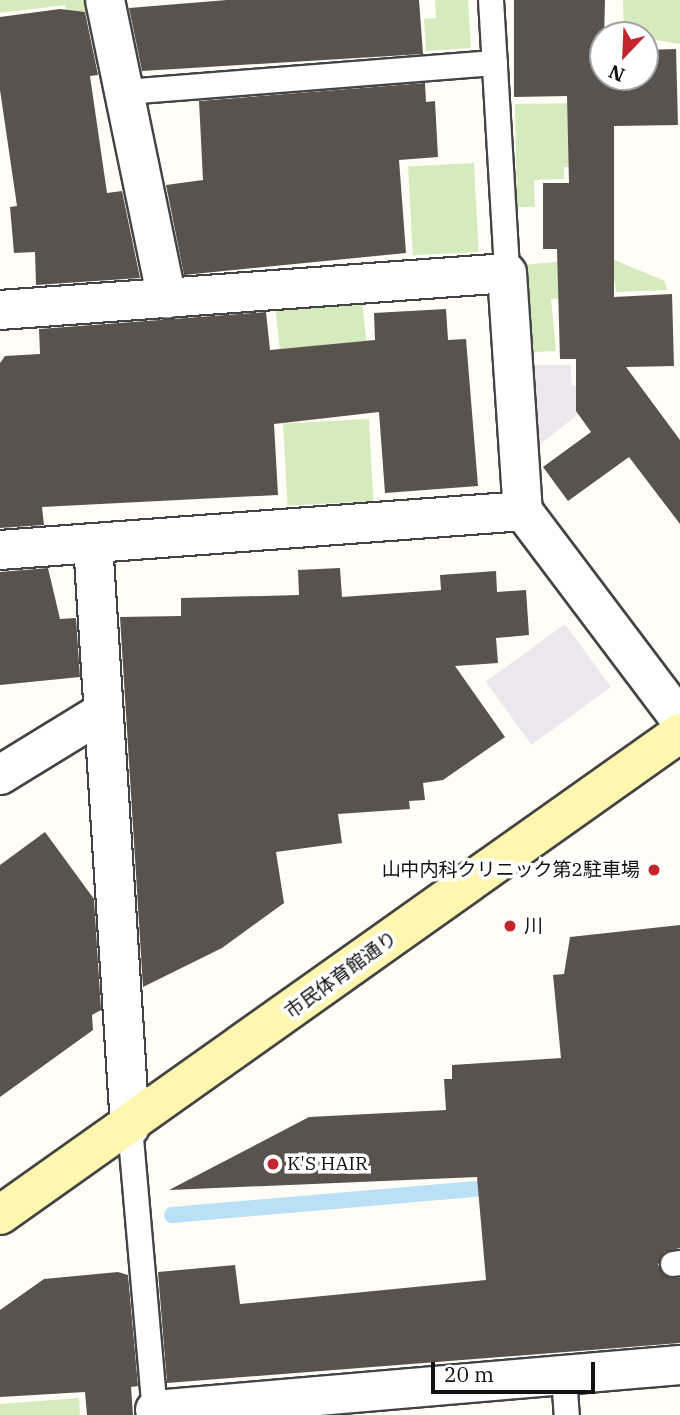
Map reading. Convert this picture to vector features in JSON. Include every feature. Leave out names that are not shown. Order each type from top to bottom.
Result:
[{"type":"street","points":[[105,0],[167,299]]},
{"type":"street","points":[[0,310],[507,273],[523,511],[680,719]]},
{"type":"street","points":[[0,550],[523,511]]},
{"type":"street","points":[[93,543],[101,713],[130,1127]]},
{"type":"street","points":[[0,775],[101,713]]},
{"type":"street","name":"市民体育館通り","points":[[0,1215],[130,1127],[680,733]]},
{"type":"street","points":[[155,1413],[680,1365]]},
{"type":"lane","points":[[491,0],[507,273]]},
{"type":"lane","points":[[125,92],[495,63]]},
{"type":"lane","points":[[130,1127],[155,1413]]},
{"type":"lane","points":[[564,1376],[567,1415]]},
{"type":"shaded area","points":[[531,365],[570,365],[572,386],[612,382],[613,387],[539,445]]},
{"type":"shaded area","points":[[565,624],[611,687],[532,745],[486,682]]},
{"type":"green space","points":[[0,0],[88,0],[92,13],[67,13],[65,5],[0,13]]},
{"type":"green space","points":[[435,0],[468,0],[471,48],[426,51],[424,19],[436,18]]},
{"type":"green space","points":[[623,0],[680,0],[680,44],[659,41],[659,21],[624,21]]},
{"type":"green space","points":[[590,103],[612,166],[564,167],[564,179],[534,180],[535,207],[517,207],[515,104]]},
{"type":"green space","points":[[474,163],[479,252],[413,255],[408,166]]},
{"type":"green space","points":[[607,257],[665,281],[667,290],[616,292],[615,282],[579,282],[581,297],[551,299],[556,351],[534,352],[524,265]]},
{"type":"green space","points":[[362,300],[366,341],[280,350],[275,309]]},
{"type":"green space","points":[[369,419],[373,501],[287,505],[283,424]]},
{"type":"green space","points":[[79,1398],[80,1415],[0,1415],[0,1404]]},
{"type":"building","points":[[227,0],[419,0],[423,54],[142,71],[129,8]]},
{"type":"building","points":[[514,0],[605,0],[604,21],[589,21],[589,91],[659,91],[659,50],[676,49],[678,125],[614,126],[614,297],[672,294],[674,366],[626,367],[680,440],[680,524],[629,457],[568,501],[543,467],[591,432],[576,411],[576,359],[560,359],[557,249],[543,249],[543,183],[569,183],[567,96],[514,97]]},
{"type":"building","points":[[60,9],[85,12],[98,75],[90,76],[107,193],[122,191],[140,278],[36,285],[35,252],[14,253],[10,207],[17,206],[0,90],[0,17]]},
{"type":"building","points":[[425,83],[426,102],[435,101],[438,157],[399,160],[406,253],[184,275],[166,185],[203,180],[199,101]]},
{"type":"building","points":[[446,309],[448,340],[466,339],[478,486],[385,493],[379,412],[274,424],[278,495],[42,507],[44,525],[0,528],[0,363],[5,356],[40,354],[39,329],[266,312],[270,350],[375,340],[374,313]]},
{"type":"building","points":[[48,568],[60,619],[76,618],[80,677],[0,685],[0,572]]},
{"type":"building","points":[[340,568],[342,597],[441,590],[440,575],[496,571],[497,592],[526,590],[529,635],[496,638],[498,663],[455,666],[505,737],[443,780],[423,783],[425,800],[409,801],[410,809],[338,814],[342,843],[276,852],[284,903],[222,948],[143,987],[120,617],[181,616],[181,598],[299,595],[298,570]]},
{"type":"building","points":[[45,832],[94,899],[101,1010],[92,1015],[93,1030],[0,1097],[0,865]]},
{"type":"building","points":[[680,925],[680,1248],[664,1252],[658,1265],[667,1277],[680,1278],[680,1343],[167,1383],[158,1272],[235,1265],[240,1304],[486,1280],[477,1177],[169,1190],[309,1117],[446,1110],[444,1079],[452,1079],[452,1065],[561,1058],[553,975],[564,974],[570,937]]},
{"type":"building","points":[[118,1272],[128,1275],[138,1386],[131,1387],[133,1415],[87,1415],[85,1392],[0,1397],[0,1310],[44,1279]]},
{"type":"waterway","points":[[172,1215],[497,1187]]},
{"type":"place","name":"山中内科クリニック第2駐車場","points":[[654,870]]},
{"type":"place","name":"川","points":[[510,926]]},
{"type":"place","name":"K'S HAIR","points":[[273,1164]]}]
